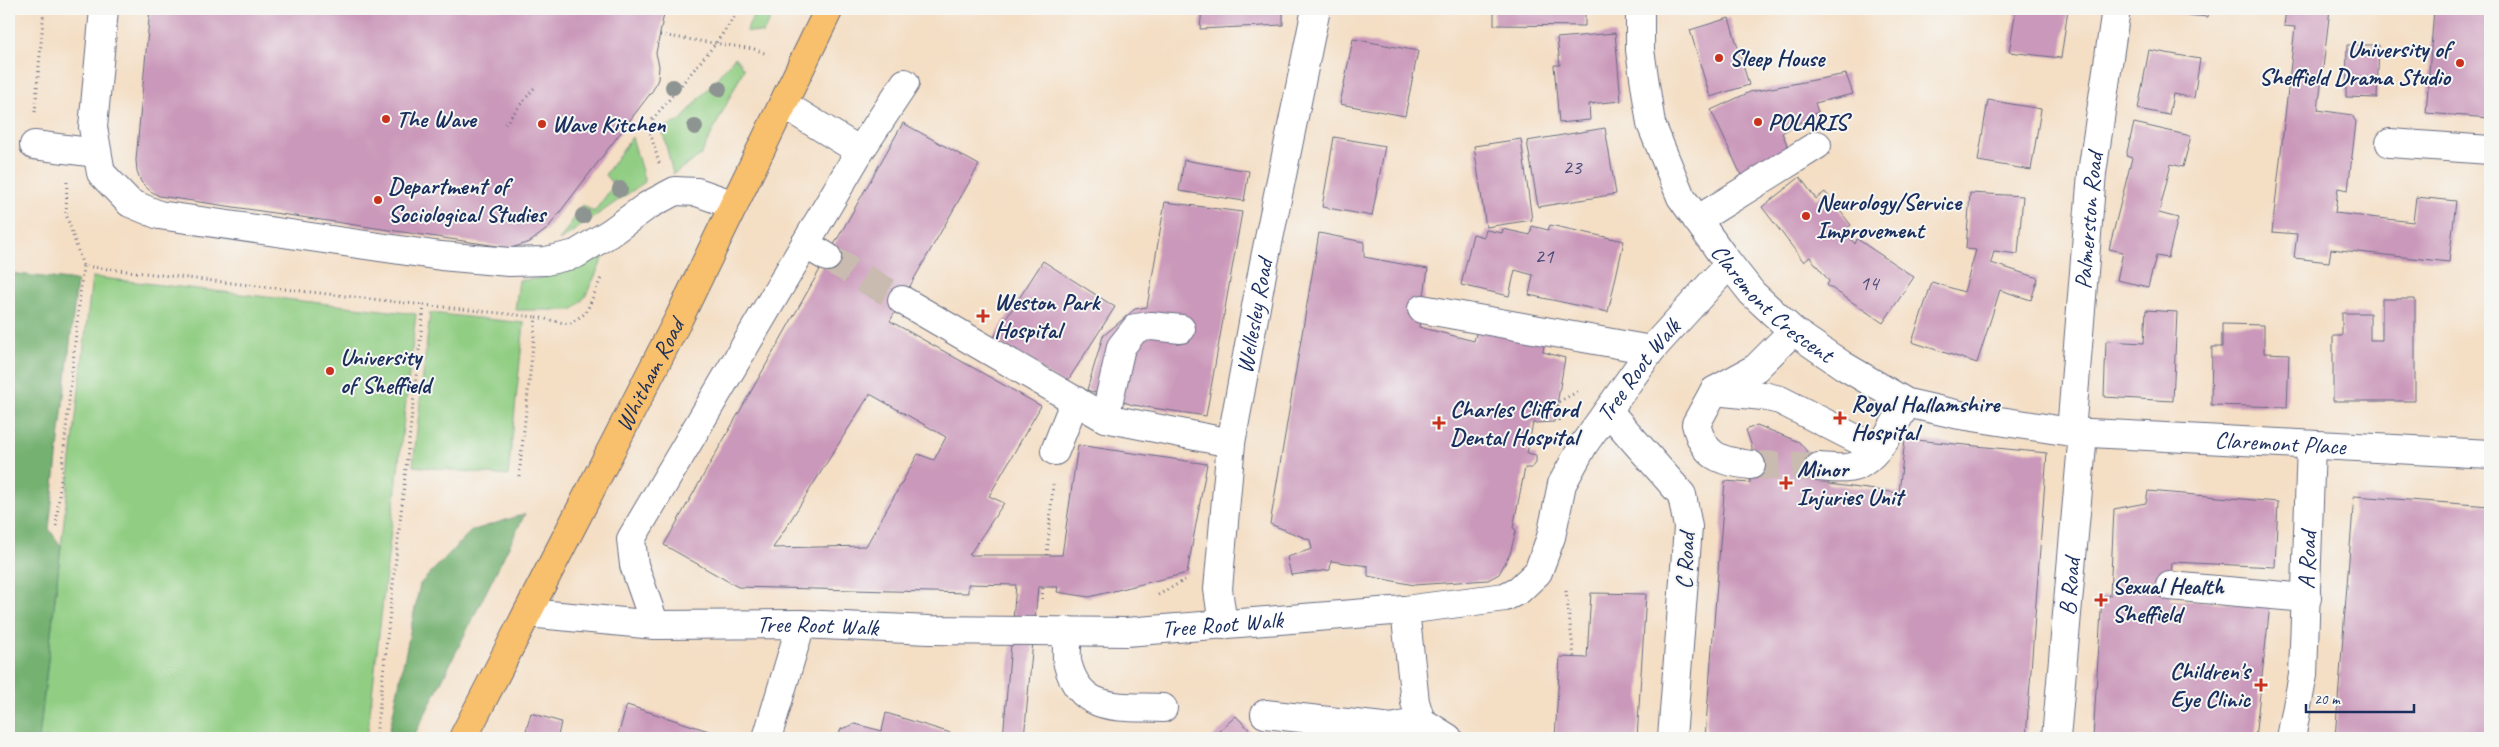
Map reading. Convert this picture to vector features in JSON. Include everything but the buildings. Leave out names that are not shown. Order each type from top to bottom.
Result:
[{"type":"main road","name":"Whitham Road","points":[[463,738],[679,318],[829,9]]},
{"type":"street","points":[[104,9],[93,127],[101,173],[130,203],[160,215],[441,256],[509,262],[546,261],[576,254],[610,233],[647,206],[675,191],[697,192],[734,206]]},
{"type":"street","name":"Wellesley Road","points":[[1223,625],[1218,589],[1231,443],[1264,263],[1316,9]]},
{"type":"street","name":"Claremont Crescent","points":[[1640,9],[1640,50],[1651,124],[1681,197],[1752,293],[1793,331],[1844,366],[1907,403],[1960,415],[2077,432]]},
{"type":"street","name":"Palmerston Road","points":[[2077,432],[2092,173],[2116,9]]},
{"type":"street","points":[[655,625],[634,565],[631,538],[816,250],[860,151],[905,83]]},
{"type":"street","points":[[783,104],[860,151]]},
{"type":"street","points":[[2390,143],[2490,150]]},
{"type":"street","points":[[1697,220],[1817,144]]},
{"type":"street","points":[[34,145],[97,153]]},
{"type":"street","name":"Tree Root Walk","points":[[528,612],[655,625],[801,624],[929,630],[1126,632],[1404,610],[1505,597],[1519,590],[1538,572],[1551,537],[1562,484],[1584,444],[1609,412],[1651,350],[1729,264]]},
{"type":"street","points":[[902,300],[1105,418],[1231,443]]},
{"type":"street","points":[[1422,309],[1651,350]]},
{"type":"street","points":[[1105,418],[1121,347],[1136,328],[1151,326],[1181,329]]},
{"type":"street","points":[[1751,464],[1718,459],[1700,442],[1696,424],[1714,391],[1756,368],[1793,331]]},
{"type":"street","points":[[1714,391],[1763,396],[1780,400],[1876,449]]},
{"type":"street","points":[[1055,450],[1075,400]]},
{"type":"street","points":[[1819,467],[1844,469],[1862,464],[1890,432],[1907,403]]},
{"type":"street","name":"C Road","points":[[1609,412],[1682,495],[1688,527],[1672,738]]},
{"type":"street","name":"Claremont Place","points":[[2077,432],[2490,454]]},
{"type":"street","name":"B Road","points":[[2056,738],[2077,432]]},
{"type":"street","name":"A Road","points":[[2306,738],[2303,675],[2311,445]]},
{"type":"street","points":[[2170,586],[2307,598]]},
{"type":"street","points":[[1404,610],[1414,702],[1422,722],[1448,738]]},
{"type":"street","points":[[767,738],[801,624]]},
{"type":"street","points":[[1068,631],[1067,664],[1079,692],[1102,705],[1163,708]]},
{"type":"street","name":"A Road","points":[[2291,738],[2303,675]]},
{"type":"street","points":[[1265,714],[1392,728],[1422,722]]},
{"type":"path","points":[[35,113],[44,9]]},
{"type":"path","points":[[650,132],[653,119],[716,43],[740,9]]},
{"type":"path","points":[[660,35],[754,49],[767,54]]},
{"type":"path","points":[[505,124],[535,87]]},
{"type":"path","points":[[56,526],[82,266],[66,214],[67,173]]},
{"type":"path","points":[[82,266],[536,317],[569,324],[586,313],[602,276]]},
{"type":"path","points":[[376,738],[424,305]]},
{"type":"path","points":[[519,476],[536,317]]},
{"type":"path","points":[[1047,555],[1055,450]]},
{"type":"path","points":[[1542,562],[1564,576],[1574,657]]},
{"type":"path","points":[[1154,597],[1187,579]]},
{"type":"path","points":[[1043,587],[1041,599],[1051,598]]},
{"type":"green space","points":[[756,9],[776,9],[763,33],[746,31]]},
{"type":"green space","points":[[735,57],[744,69],[701,155],[673,174],[662,128],[680,121]]},
{"type":"green space","points":[[632,137],[645,182],[559,241],[583,205],[594,212],[614,185],[605,175]]},
{"type":"green space","points":[[610,244],[585,297],[573,310],[515,310],[519,280],[556,274],[578,264]]},
{"type":"green space","points":[[9,273],[77,281],[49,529],[61,546],[39,738],[9,738]]},
{"type":"green space","points":[[92,277],[416,314],[367,738],[39,738]]},
{"type":"green space","points":[[430,313],[524,323],[508,476],[413,466]]},
{"type":"green space","points":[[525,514],[413,738],[388,738],[420,584],[471,531]]},
{"type":"tunnel","points":[[827,257],[902,300]]},
{"type":"tunnel","points":[[1751,465],[1819,467]]},
{"type":"place","name":"Sleep House","points":[[1719,58]]},
{"type":"place","name":"University of Sheffield Drama Studio","points":[[2460,63]]},
{"type":"place","name":"The Wave","points":[[386,119]]},
{"type":"place","name":"POLARIS","points":[[1758,122]]},
{"type":"place","name":"Wave Kitchen","points":[[542,124]]},
{"type":"place","name":"Department of Sociological Studies","points":[[378,200]]},
{"type":"place","name":"Neurology/Service Improvement","points":[[1806,216]]},
{"type":"place","name":"Weston Park Hospital","points":[[983,316]]},
{"type":"place","name":"University of Sheffield","points":[[330,371]]},
{"type":"place","name":"Royal Hallamshire Hospital","points":[[1840,418]]},
{"type":"place","name":"Charles Clifford Dental Hospital","points":[[1439,423]]},
{"type":"place","name":"Minor Injuries Unit","points":[[1786,483]]},
{"type":"place","name":"Sexual Health Sheffield","points":[[2101,600]]},
{"type":"place","name":"Children's Eye Clinic","points":[[2261,685]]}]
